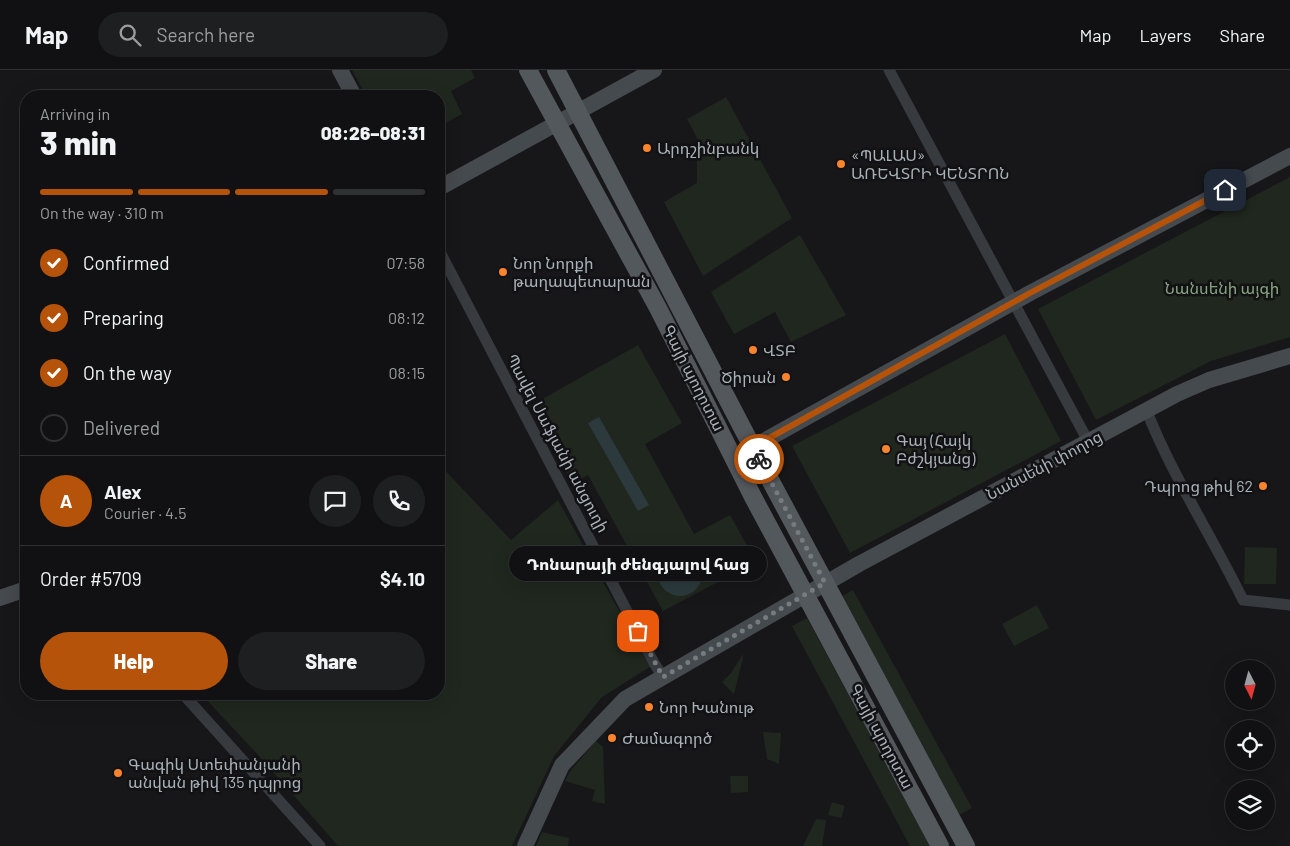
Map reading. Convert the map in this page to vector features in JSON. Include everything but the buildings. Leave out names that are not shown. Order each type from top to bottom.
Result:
[{"type":"main road","name":"Գայի պողոտա","points":[[528,70],[658,308],[754,497],[940,846]]},
{"type":"main road","name":"Գայի պողոտա","points":[[556,70],[753,447],[966,846]]},
{"type":"street","points":[[340,70],[351,90]]},
{"type":"street","points":[[445,185],[654,70]]},
{"type":"street","points":[[889,70],[1088,441]]},
{"type":"street","points":[[753,447],[1014,303],[1290,156]]},
{"type":"street","name":"Պավել Սաֆյանի անցուղի","points":[[445,262],[663,677]]},
{"type":"street","name":"Նանսենի փողոց","points":[[525,846],[562,765],[625,699],[825,583],[1146,409],[1209,380],[1290,356]]},
{"type":"street","points":[[1146,409],[1176,478],[1230,572],[1243,600],[1290,605]]},
{"type":"street","points":[[0,598],[20,592]]},
{"type":"street","points":[[188,700],[320,846]]},
{"type":"green space","points":[[352,70],[471,70],[475,78],[451,91],[462,114],[445,123],[445,90],[363,90]]},
{"type":"green space","points":[[726,97],[792,218],[703,276],[664,202],[697,183],[697,138],[687,119]]},
{"type":"green space","name":"Նանսենի այգի","points":[[1290,177],[1290,337],[1211,361],[1096,420],[1038,309]]},
{"type":"green space","points":[[800,235],[846,315],[791,342],[775,312],[734,334],[711,292]]},
{"type":"green space","points":[[1005,334],[1061,441],[850,553],[792,446]]},
{"type":"green space","points":[[638,345],[682,423],[645,444],[694,534],[730,515],[756,562],[663,611],[588,475],[573,483],[530,406]]},
{"type":"green space","points":[[445,470],[511,540],[558,500],[650,667],[602,697],[554,756],[512,846],[338,846],[261,758],[207,700],[445,700]]},
{"type":"green space","points":[[1245,547],[1277,548],[1276,584],[1244,584]]},
{"type":"green space","points":[[853,590],[972,808],[959,815],[841,597]]},
{"type":"green space","points":[[1037,605],[1049,628],[1014,646],[1002,624]]},
{"type":"green space","points":[[807,618],[930,846],[910,846],[792,626]]},
{"type":"green space","points":[[743,654],[734,694],[722,682],[731,673]]},
{"type":"green space","points":[[763,732],[781,733],[779,764],[767,759]]},
{"type":"green space","points":[[596,741],[603,747],[605,804],[592,801],[595,790],[565,781],[571,770]]},
{"type":"green space","points":[[730,776],[748,776],[748,792],[731,793]]},
{"type":"green space","points":[[832,802],[845,806],[841,818],[828,815]]},
{"type":"green space","points":[[816,819],[826,820],[822,846],[803,846]]},
{"type":"green space","points":[[542,832],[569,838],[568,846],[536,846]]},
{"type":"shaded area","points":[[599,417],[649,505],[638,511],[588,423]]},
{"type":"shaded area","points":[[684,552],[696,558],[701,566],[701,582],[696,590],[688,595],[676,596],[664,590],[659,582],[658,570],[664,558],[672,553]]},
{"type":"way so far","points":[[638,631],[663,677],[825,583],[759,459]]},
{"type":"place","name":"Արդշինբանկ","points":[[647,148]]},
{"type":"place","name":"«ՊԱԼԱՍ» ԱՌԵՎՏՐԻ ԿԵՆՏՐՈՆ","points":[[841,164]]},
{"type":"place","name":"Նոր Նորքի թաղապետարան","points":[[503,272]]},
{"type":"place","name":"ՎՏԲ","points":[[753,350]]},
{"type":"place","name":"Ծիրան","points":[[786,377]]},
{"type":"place","name":"Գայ (Հայկ Բժշկյանց)","points":[[886,449]]},
{"type":"place","name":"Դպրոց թիվ 62","points":[[1263,486]]},
{"type":"place","name":"Դոնարայի ժենգյալով հաց","points":[[638,631]]},
{"type":"place","name":"Նոր Խանութ","points":[[649,707]]},
{"type":"place","name":"Ժամագործ","points":[[612,738]]},
{"type":"place","name":"Գագիկ Ստեփանյանի անվան թիվ 135 դպրոց","points":[[118,773]]},
{"type":"route","points":[[759,459],[753,447],[1030,293],[1225,190]]}]
